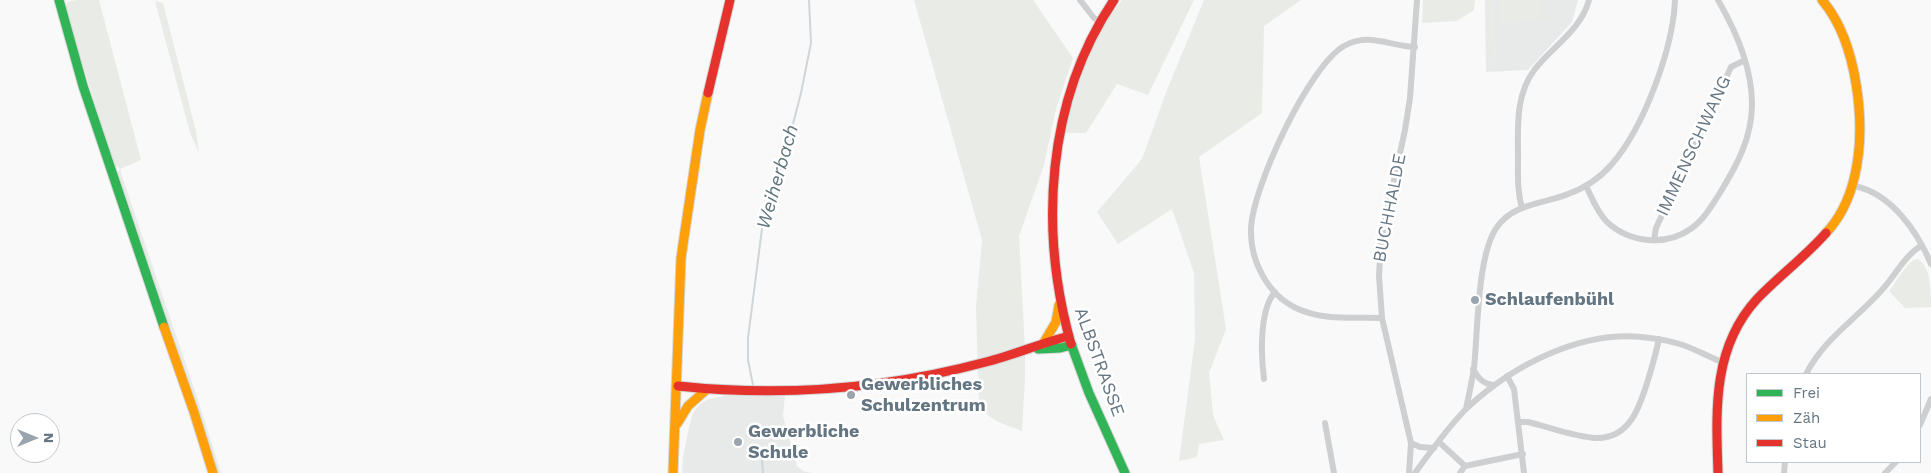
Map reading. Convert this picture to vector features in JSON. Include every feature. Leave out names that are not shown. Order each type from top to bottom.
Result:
[{"type":"street","points":[[59,0],[83,86],[151,292],[194,412],[212,473]]},
{"type":"street","points":[[673,473],[682,258],[690,188],[700,130],[730,0]]},
{"type":"street","points":[[1080,0],[1094,18],[1100,22]]},
{"type":"street","name":"ALBSTRASSE","points":[[1114,0],[1100,22],[1081,63],[1066,104],[1057,149],[1052,200],[1052,234],[1060,297],[1070,340],[1088,388],[1125,473]]},
{"type":"street","name":"BUCHHALDE","points":[[1409,473],[1411,443],[1382,318],[1378,276],[1379,252],[1405,130],[1411,90],[1417,0]]},
{"type":"street","points":[[1522,208],[1518,188],[1518,112],[1522,91],[1536,68],[1574,28],[1583,15],[1589,0]]},
{"type":"street","points":[[1466,409],[1473,369],[1485,255],[1491,237],[1506,218],[1522,208],[1568,194],[1586,186],[1598,178],[1619,156],[1648,102],[1668,44],[1675,0]]},
{"type":"street","name":"IMMENSCHWANG","points":[[1586,186],[1598,210],[1607,221],[1629,235],[1654,240],[1672,238],[1692,228],[1707,212],[1737,166],[1748,138],[1752,106],[1750,79],[1745,60],[1732,27],[1718,0]]},
{"type":"street","points":[[1718,473],[1717,396],[1722,362],[1734,332],[1748,308],[1760,294],[1824,236],[1840,214],[1854,186],[1859,131],[1855,79],[1850,53],[1842,30],[1836,17],[1822,0]]},
{"type":"street","points":[[1382,318],[1339,318],[1295,308],[1275,292],[1259,270],[1254,254],[1251,228],[1269,164],[1293,113],[1329,59],[1345,45],[1355,41],[1371,39],[1415,47]]},
{"type":"street","name":"IMMENSCHWANG","points":[[1654,240],[1656,228],[1731,67],[1745,60]]},
{"type":"street","points":[[1854,186],[1873,192],[1884,199],[1902,216],[1922,245],[1931,264]]},
{"type":"street","points":[[1807,373],[1826,344],[1882,290],[1908,256],[1922,245]]},
{"type":"street","points":[[1264,379],[1262,336],[1267,306],[1275,292]]},
{"type":"street","points":[[1043,344],[1056,322],[1060,297]]},
{"type":"street","points":[[1414,473],[1466,409],[1507,376],[1554,352],[1587,340],[1619,336],[1659,339],[1683,345],[1722,362]]},
{"type":"street","points":[[1519,422],[1528,422],[1595,438],[1607,437],[1620,432],[1630,423],[1638,410],[1659,339]]},
{"type":"street","points":[[678,386],[706,390],[776,392],[875,384],[976,365],[1043,344],[1070,340]]},
{"type":"street","points":[[1025,349],[1060,348],[1070,340]]},
{"type":"street","points":[[1473,369],[1477,376],[1486,384],[1494,386]]},
{"type":"street","points":[[1507,376],[1514,389],[1524,473]]},
{"type":"street","points":[[675,430],[679,419],[688,406],[706,390]]},
{"type":"street","points":[[1921,423],[1931,399]]},
{"type":"street","points":[[1325,423],[1334,473]]},
{"type":"street","points":[[1439,442],[1465,466]]},
{"type":"street","points":[[1411,443],[1420,447],[1434,448]]},
{"type":"street","points":[[1460,473],[1465,466],[1523,454]]},
{"type":"street","points":[[1885,473],[1895,463]]},
{"type":"shaded area","points":[[99,0],[141,160],[120,169],[114,167],[65,6],[68,2]]},
{"type":"shaded area","points":[[914,0],[1033,0],[1073,58],[1056,109],[1044,165],[1019,236],[1025,349],[1022,431],[992,418],[982,409],[979,403],[976,307],[982,240]]},
{"type":"shaded area","points":[[1122,0],[1194,0],[1148,95],[1117,84],[1086,133],[1063,133],[1093,46],[1111,14]]},
{"type":"shaded area","points":[[1204,0],[1301,0],[1264,26],[1262,113],[1199,157],[1226,329],[1209,373],[1213,415],[1224,440],[1199,444],[1197,457],[1179,461],[1195,339],[1194,273],[1172,209],[1118,244],[1097,212],[1142,159],[1167,90]]},
{"type":"shaded area","points":[[1423,0],[1475,0],[1474,10],[1457,21],[1422,23]]},
{"type":"shaded area","points":[[1485,0],[1578,0],[1572,22],[1528,70],[1486,72]]},
{"type":"shaded area","points":[[1488,0],[1494,0],[1497,63],[1490,64]]},
{"type":"shaded area","points":[[1498,0],[1541,0],[1542,21],[1499,23]]},
{"type":"shaded area","points":[[155,1],[163,3],[196,131],[199,153],[190,133]]},
{"type":"shaded area","points":[[120,169],[221,473],[217,473],[201,419],[116,175]]},
{"type":"shaded area","points":[[1918,259],[1928,273],[1931,307],[1905,308],[1889,291],[1906,267]]},
{"type":"shaded area","name":"Gewerbliche Schule","points":[[785,395],[783,416],[797,466],[803,471],[812,473],[682,473],[689,427],[693,413],[700,404],[709,399],[724,396]]},
{"type":"waterway","name":"Weiherbach","points":[[753,385],[748,360],[748,338],[764,213],[783,163],[801,93],[811,43],[809,0]]},
{"type":"waterway","name":"Weiherbach","points":[[761,448],[763,473]]},
{"type":"traffic: fast","points":[[59,0],[83,86],[164,327]]},
{"type":"traffic: fast","points":[[1071,344],[1089,393],[1125,473]]},
{"type":"traffic: fast","points":[[1038,349],[1060,348],[1072,345]]},
{"type":"traffic: slow","points":[[1822,0],[1844,38],[1851,61],[1856,86],[1860,135],[1858,158],[1849,194],[1840,215],[1826,233]]},
{"type":"traffic: slow","points":[[673,473],[681,258],[700,130],[708,93]]},
{"type":"traffic: slow","points":[[1043,344],[1056,322],[1059,305]]},
{"type":"traffic: slow","points":[[164,327],[213,473]]},
{"type":"traffic: slow","points":[[677,424],[688,406],[706,390]]},
{"type":"traffic: jam","points":[[708,93],[730,0]]},
{"type":"traffic: jam","points":[[1071,344],[1061,301],[1055,256],[1053,212],[1055,167],[1062,123],[1074,80],[1091,39],[1114,0]]},
{"type":"traffic: jam","points":[[1718,473],[1717,427],[1720,381],[1724,359],[1732,338],[1742,318],[1757,299],[1826,233]]},
{"type":"traffic: jam","points":[[678,386],[755,391],[833,388],[871,384],[910,379],[986,362],[1069,336]]},
{"type":"place","name":"Schlaufenbühl","points":[[1475,300]]},
{"type":"place","name":"Gewerbliches Schulzentrum","points":[[851,395]]},
{"type":"place","name":"Gewerbliche Schule","points":[[738,442]]}]
